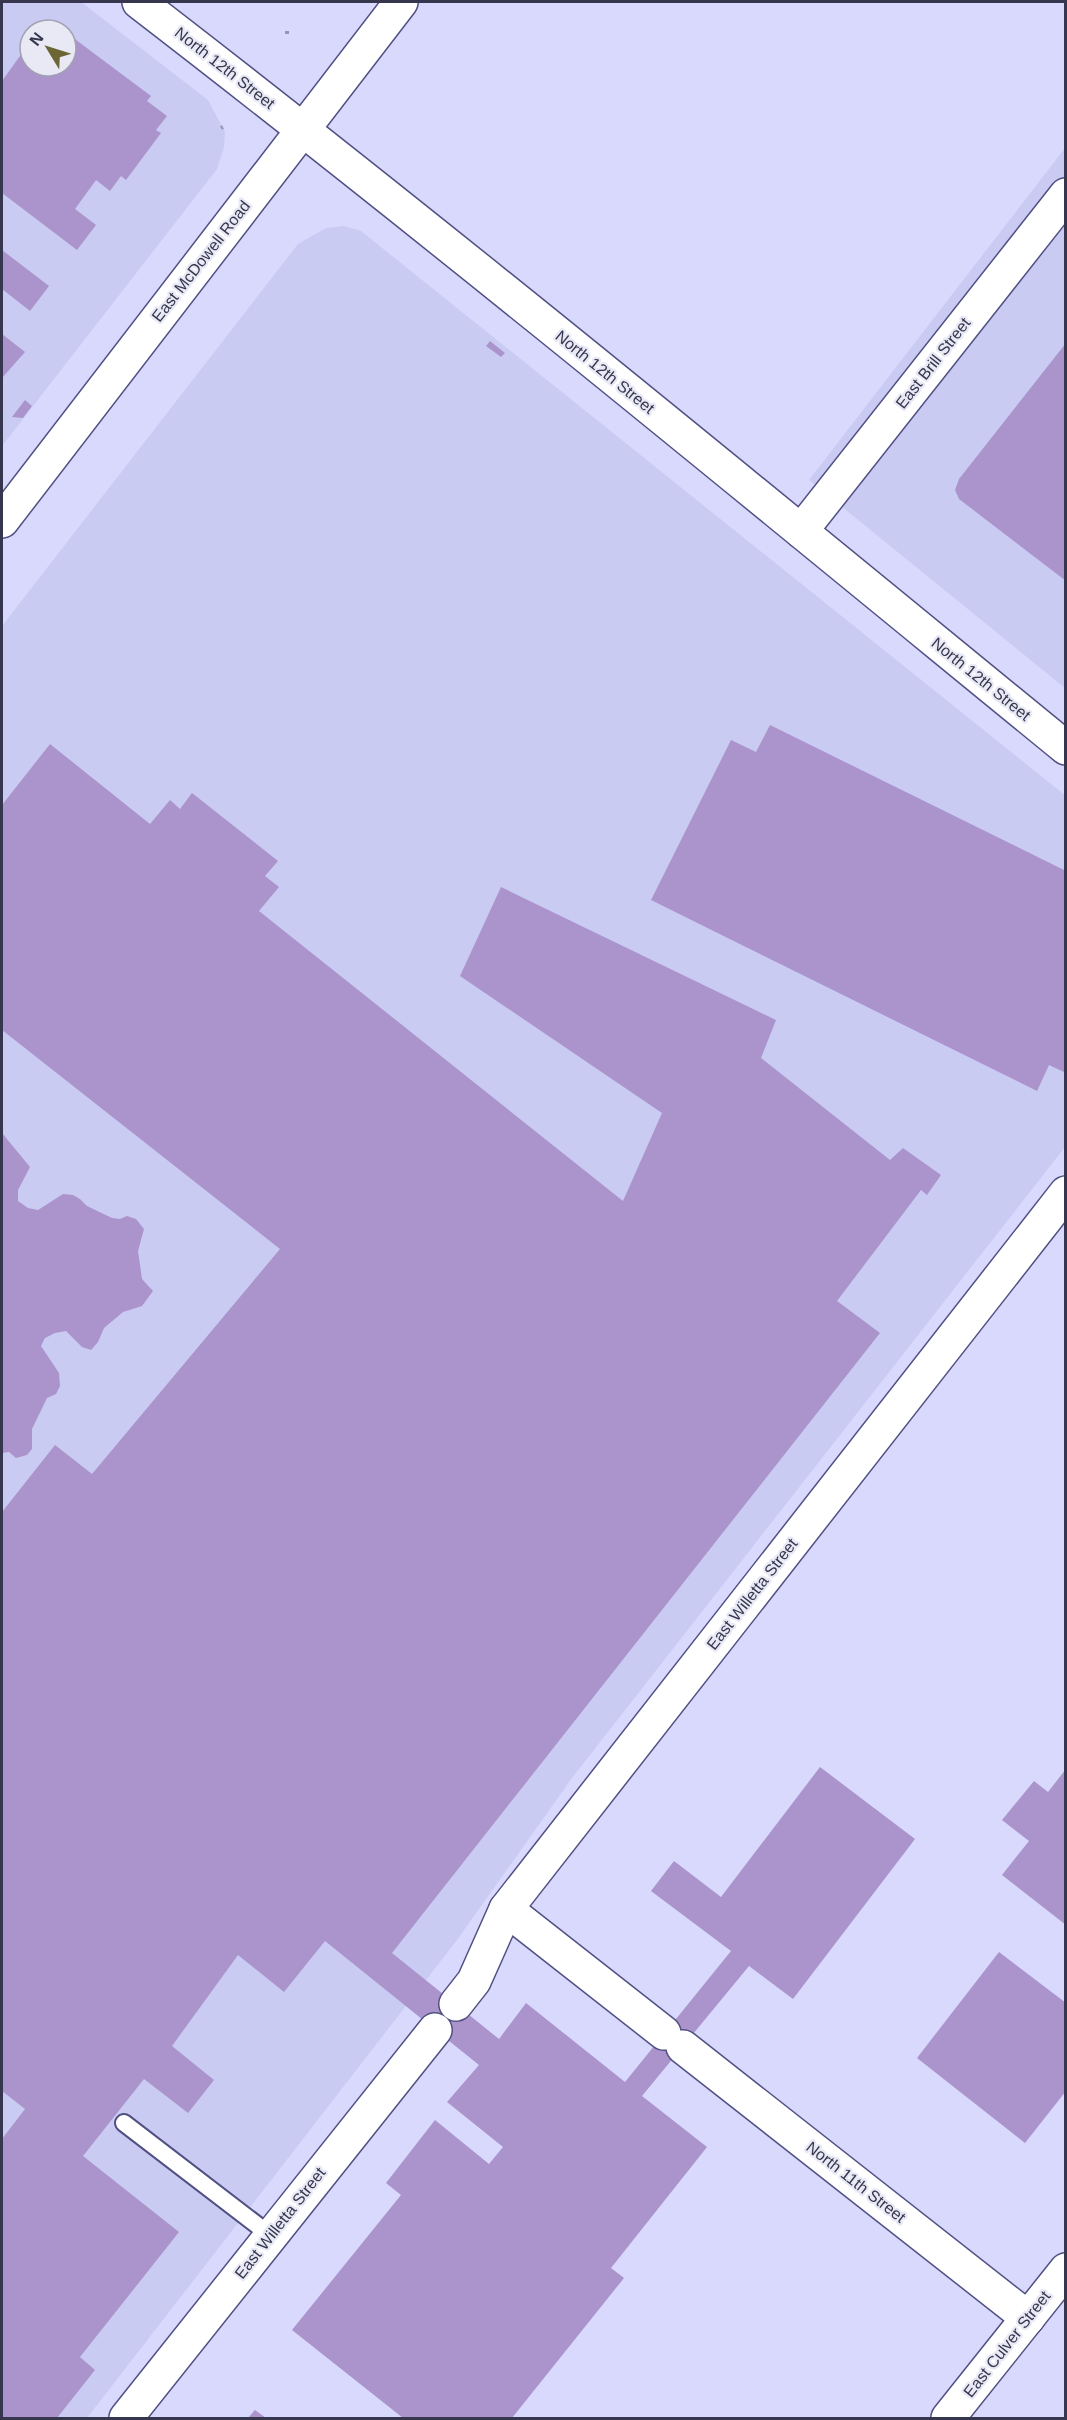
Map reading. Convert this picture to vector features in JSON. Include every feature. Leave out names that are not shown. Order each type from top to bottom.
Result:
[{"type":"street","name":"North 12th Street","points":[[139,2],[304,129],[1065,748]]},
{"type":"street","name":"East McDowell Road","points":[[2,521],[401,2]]},
{"type":"street","name":"East Brill Street","points":[[801,531],[1065,195]]},
{"type":"street","name":"East Willetta Street","points":[[456,2004],[474,1981],[506,1909],[1065,1193]]},
{"type":"street","name":"North 11th Street","points":[[506,1909],[1028,2318]]},
{"type":"street","name":"East Willetta Street","points":[[126,2418],[435,2030]]},
{"type":"street","name":"East Culver Street","points":[[948,2418],[1065,2270]]},
{"type":"lane","points":[[124,2123],[270,2235]]},
{"type":"shaded area","points":[[2,2],[81,2],[208,100],[225,132],[224,147],[217,169],[2,446]]},
{"type":"shaded area","points":[[1065,148],[1065,688],[809,480]]},
{"type":"shaded area","points":[[344,226],[361,231],[1066,796],[1065,1147],[572,1778],[457,1940],[87,2418],[2,2418],[2,626],[298,244],[326,228]]},
{"type":"building","points":[[78,41],[151,96],[147,101],[167,116],[156,130],[161,133],[126,180],[121,176],[110,191],[96,180],[75,209],[96,225],[77,250],[2,193],[2,81],[18,59],[18,78],[78,78]]},
{"type":"building","points":[[2,250],[49,286],[30,311],[2,289]]},
{"type":"building","points":[[2,334],[25,352],[2,378]]},
{"type":"building","points":[[490,341],[505,353],[501,357],[486,346]]},
{"type":"building","points":[[1066,343],[1066,581],[959,499],[955,490],[959,479]]},
{"type":"building","points":[[25,400],[32,406],[23,418],[12,417]]},
{"type":"building","points":[[770,725],[1066,871],[1066,1073],[1049,1065],[1037,1091],[651,900],[731,740],[756,752]]},
{"type":"building","points":[[50,744],[150,824],[170,800],[180,809],[192,793],[278,861],[265,876],[279,887],[259,911],[623,1201],[662,1113],[460,976],[501,887],[776,1020],[761,1058],[890,1160],[903,1148],[941,1175],[927,1195],[921,1190],[837,1301],[880,1333],[392,1953],[499,2039],[526,2003],[625,2082],[731,1951],[651,1891],[674,1861],[721,1897],[820,1767],[915,1839],[793,1999],[749,1966],[642,2096],[707,2147],[611,2268],[624,2278],[512,2418],[403,2418],[292,2330],[401,2195],[386,2183],[435,2120],[489,2164],[503,2147],[447,2102],[479,2065],[325,1941],[284,1992],[238,1955],[172,2046],[214,2080],[188,2113],[144,2079],[83,2156],[179,2232],[80,2357],[95,2370],[57,2418],[2,2418],[2,2139],[25,2109],[2,2091],[2,1512],[55,1445],[92,1474],[280,1249],[2,1030],[2,805]]},
{"type":"building","points":[[2,1133],[30,1167],[18,1190],[18,1201],[28,1208],[38,1210],[63,1194],[73,1195],[87,1206],[112,1218],[120,1219],[127,1216],[136,1219],[144,1229],[138,1251],[142,1279],[153,1291],[142,1306],[123,1312],[104,1328],[98,1342],[91,1350],[82,1347],[66,1331],[45,1338],[41,1346],[59,1373],[60,1386],[56,1394],[47,1398],[32,1429],[32,1449],[27,1455],[16,1458],[9,1452],[2,1453]]},
{"type":"building","points":[[1066,1769],[1066,1925],[1002,1875],[1029,1841],[1002,1820],[1034,1781],[1048,1792]]},
{"type":"building","points":[[999,1952],[1066,2003],[1066,2091],[1025,2143],[917,2058]]},
{"type":"building","points":[[255,2410],[266,2418],[248,2418]]}]
